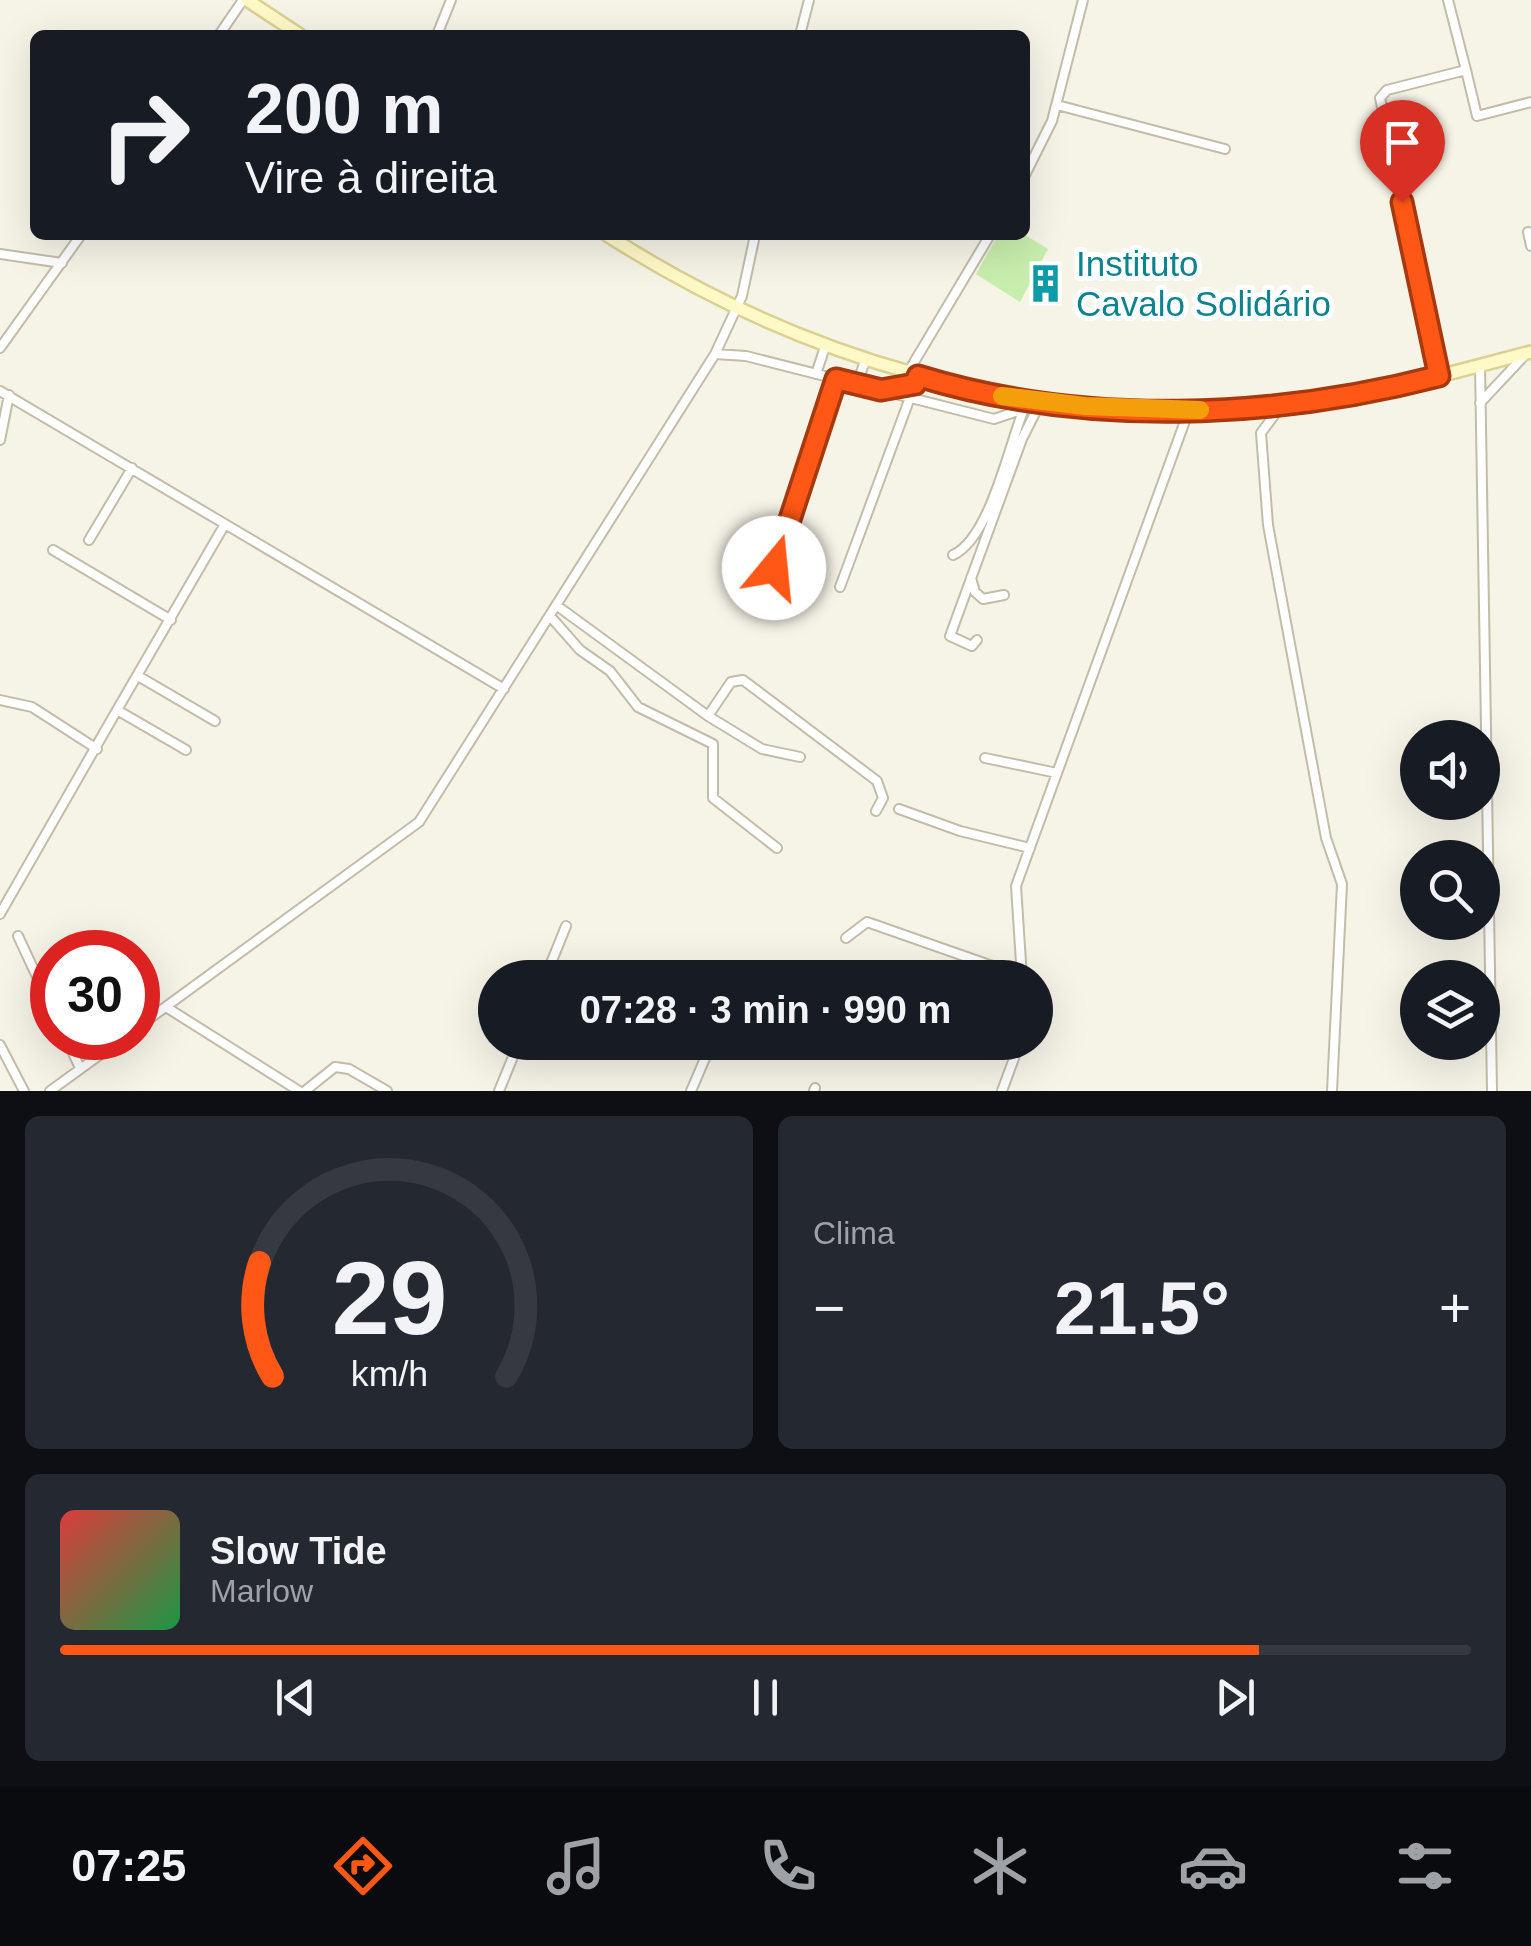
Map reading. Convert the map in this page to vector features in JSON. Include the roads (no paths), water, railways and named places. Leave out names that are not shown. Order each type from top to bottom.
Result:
[{"type":"main road","points":[[245,0],[292,30]]},
{"type":"main road","points":[[616,240],[736,310],[825,347],[913,378],[1031,403],[1189,410],[1281,405],[1439,376],[1529,352]]},
{"type":"street","points":[[222,30],[245,0]]},
{"type":"street","points":[[438,30],[451,0]]},
{"type":"street","points":[[801,30],[809,0]]},
{"type":"street","points":[[1030,164],[1057,106],[1083,0]]},
{"type":"street","points":[[1448,0],[1477,116],[1531,102]]},
{"type":"street","points":[[1439,376],[1380,98],[1387,90],[1466,70]]},
{"type":"street","points":[[1057,106],[1225,149]]},
{"type":"street","points":[[1528,232],[1531,246]]},
{"type":"street","points":[[0,348],[78,240]]},
{"type":"street","points":[[160,1011],[412,830],[715,354],[736,310],[755,240]]},
{"type":"street","points":[[840,586],[909,399],[913,378],[987,240]]},
{"type":"street","points":[[0,254],[62,263]]},
{"type":"street","points":[[816,374],[825,347]]},
{"type":"street","points":[[1480,402],[1529,352]]},
{"type":"street","points":[[715,354],[746,356],[994,419],[1031,403]]},
{"type":"street","points":[[857,384],[865,361]]},
{"type":"street","points":[[1480,365],[1492,1091]]},
{"type":"street","points":[[881,390],[913,378]]},
{"type":"street","points":[[768,587],[836,379]]},
{"type":"street","points":[[0,440],[4,393],[504,690]]},
{"type":"street","points":[[952,555],[969,548],[982,525],[1031,403]]},
{"type":"street","points":[[977,640],[972,646],[950,636],[1031,403]]},
{"type":"street","points":[[1281,405],[1261,433],[1268,524],[1326,838],[1342,884],[1332,1091]]},
{"type":"street","points":[[1020,960],[1014,895],[1189,410]]},
{"type":"street","points":[[89,540],[132,468]]},
{"type":"street","points":[[0,914],[226,524]]},
{"type":"street","points":[[52,550],[171,620]]},
{"type":"street","points":[[971,578],[975,592],[983,598],[1004,595]]},
{"type":"street","points":[[556,606],[708,716],[762,748],[800,757]]},
{"type":"street","points":[[550,616],[580,650],[610,671],[638,707],[713,744],[713,798],[776,848]]},
{"type":"street","points":[[138,676],[216,721]]},
{"type":"street","points":[[708,716],[731,682],[743,680],[877,781],[884,798],[876,811]]},
{"type":"street","points":[[0,700],[32,706],[97,749]]},
{"type":"street","points":[[118,710],[186,750]]},
{"type":"street","points":[[985,758],[1057,773]]},
{"type":"street","points":[[899,809],[960,831],[1030,848]]},
{"type":"street","points":[[846,938],[867,922],[974,960]]},
{"type":"street","points":[[552,960],[566,926]]},
{"type":"street","points":[[18,936],[30,962]]},
{"type":"street","points":[[166,1007],[302,1091],[329,1071],[344,1067],[387,1091]]},
{"type":"street","points":[[0,1045],[24,1091]]},
{"type":"street","points":[[76,1060],[80,1068]]},
{"type":"street","points":[[50,1091],[92,1060]]},
{"type":"street","points":[[500,1091],[512,1060]]},
{"type":"street","points":[[691,1091],[704,1060]]},
{"type":"street","points":[[1002,1091],[1013,1060]]},
{"type":"place","name":"Instituto Cavalo Solidário","points":[[1046,284]]}]
